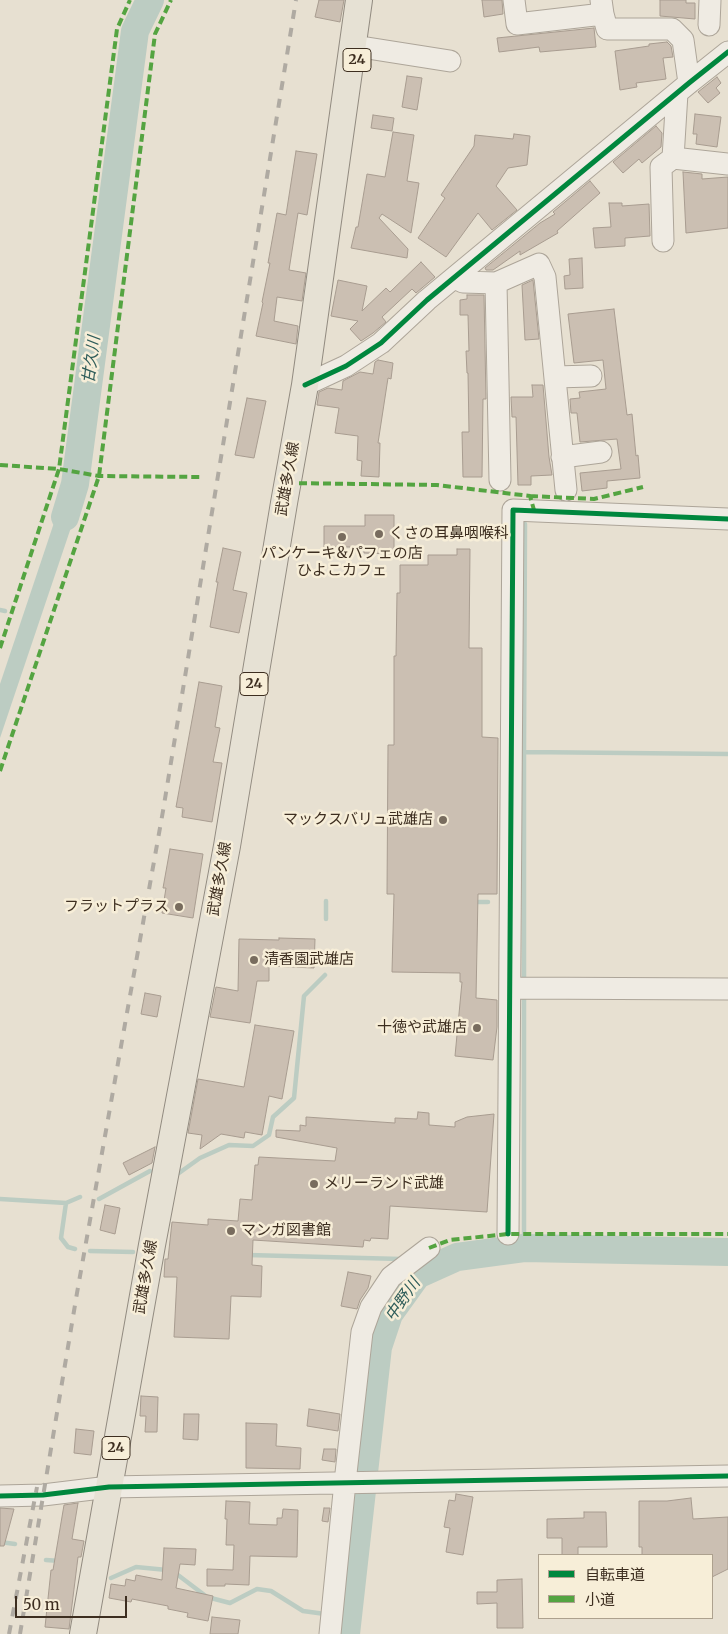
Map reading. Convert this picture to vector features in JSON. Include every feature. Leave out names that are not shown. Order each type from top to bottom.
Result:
[{"type":"main road","name":"武雄多久線","points":[[83,1634],[227,846],[305,385],[359,0]]},
{"type":"main road","name":"武雄多久線","points":[[342,121],[373,0]]},
{"type":"street","points":[[514,0],[517,24],[602,7],[607,28],[672,29],[684,40],[683,88],[673,158]]},
{"type":"street","points":[[709,24],[710,0]]},
{"type":"street","points":[[361,47],[450,61]]},
{"type":"street","points":[[305,385],[346,366],[381,343],[427,300],[728,52]]},
{"type":"street","points":[[663,241],[661,167],[673,158],[728,164]]},
{"type":"street","points":[[455,278],[464,282],[496,283],[539,264],[545,277],[566,490]]},
{"type":"street","points":[[496,283],[500,480]]},
{"type":"street","points":[[554,377],[591,376]]},
{"type":"street","points":[[562,457],[601,452]]},
{"type":"street","points":[[508,1234],[521,988],[513,510],[728,519]]},
{"type":"street","points":[[521,988],[728,990]]},
{"type":"street","points":[[330,1634],[348,1482],[362,1332],[371,1307],[391,1277],[428,1248]]},
{"type":"street","points":[[0,1496],[43,1495],[109,1487],[728,1476]]},
{"type":"shaded area","points":[[68,481],[86,483],[0,738],[0,684]]},
{"type":"building","points":[[319,0],[344,0],[340,22],[315,17]]},
{"type":"building","points":[[482,0],[502,0],[503,14],[484,17]]},
{"type":"building","points":[[660,0],[686,0],[686,3],[695,3],[695,19],[660,16]]},
{"type":"building","points":[[594,28],[596,47],[540,52],[539,47],[499,52],[497,38]]},
{"type":"building","points":[[667,42],[671,46],[673,57],[663,58],[666,79],[636,83],[637,87],[620,90],[615,51]]},
{"type":"building","points":[[407,76],[422,78],[417,110],[402,107]]},
{"type":"building","points":[[717,77],[721,83],[716,88],[720,93],[708,103],[698,92]]},
{"type":"building","points":[[695,114],[721,117],[717,147],[696,144],[697,134],[693,134]]},
{"type":"building","points":[[373,115],[394,118],[392,131],[371,128]]},
{"type":"building","points":[[656,126],[662,133],[661,147],[642,163],[639,159],[623,173],[613,162]]},
{"type":"building","points":[[393,132],[414,135],[407,181],[419,183],[411,233],[382,214],[379,218],[408,249],[407,258],[351,248],[356,227],[358,227],[367,174],[385,177]]},
{"type":"building","points":[[514,134],[530,136],[527,165],[508,168],[496,186],[517,210],[492,230],[478,213],[446,257],[418,238],[445,198],[441,195],[474,146],[475,135],[513,139]]},
{"type":"building","points":[[296,151],[317,154],[307,215],[298,213],[289,270],[306,273],[302,301],[277,297],[274,321],[298,326],[296,344],[256,336],[270,263],[268,263],[277,213],[286,215]]},
{"type":"building","points":[[683,172],[702,174],[702,179],[728,177],[728,228],[686,233]]},
{"type":"building","points":[[590,181],[600,193],[557,231],[558,233],[520,255],[520,251],[493,270],[486,270],[485,268],[540,223],[555,214],[553,212]]},
{"type":"building","points":[[609,203],[622,203],[622,206],[649,204],[650,236],[625,238],[625,246],[595,248],[593,228],[611,227]]},
{"type":"building","points":[[582,258],[583,288],[565,289],[564,276],[570,275],[569,259]]},
{"type":"building","points":[[421,262],[435,277],[416,293],[412,289],[382,317],[386,322],[361,341],[350,329],[358,321],[331,316],[338,280],[367,286],[362,311],[386,288],[390,292]]},
{"type":"building","points":[[533,280],[539,339],[525,340],[522,285]]},
{"type":"building","points":[[467,295],[484,295],[486,399],[483,399],[482,477],[463,477],[462,432],[469,432],[466,351],[469,351],[468,315],[460,315],[460,300],[467,299]]},
{"type":"building","points":[[614,309],[627,415],[632,414],[640,478],[607,481],[607,488],[582,491],[580,473],[621,469],[617,439],[580,442],[577,413],[571,413],[570,399],[580,398],[579,392],[606,389],[603,360],[574,363],[568,314]]},
{"type":"building","points":[[378,360],[393,363],[391,379],[388,378],[378,443],[380,443],[379,477],[361,476],[362,461],[357,460],[358,436],[335,433],[339,408],[317,405],[319,392],[328,388],[342,390],[343,381],[360,372],[373,374],[375,362]]},
{"type":"building","points":[[532,385],[543,385],[552,475],[531,476],[531,485],[518,485],[516,417],[512,417],[511,397],[533,397]]},
{"type":"building","points":[[247,398],[266,401],[254,458],[235,455]]},
{"type":"building","points":[[365,515],[394,515],[394,554],[364,553],[364,547],[324,547],[324,526],[365,526]]},
{"type":"building","points":[[223,548],[241,552],[233,590],[247,593],[239,633],[210,627]]},
{"type":"building","points":[[457,549],[470,549],[469,648],[482,648],[482,737],[498,738],[497,894],[478,894],[476,998],[497,1000],[497,1027],[493,1060],[455,1056],[462,982],[460,982],[460,973],[392,972],[394,894],[387,894],[388,745],[394,745],[394,656],[396,656],[397,593],[400,593],[400,565],[428,565],[428,555],[457,555]]},
{"type":"building","points":[[199,682],[222,686],[215,727],[220,728],[213,762],[222,763],[212,822],[182,817],[183,808],[176,807]]},
{"type":"building","points":[[170,849],[203,854],[193,918],[162,913],[166,888],[163,888]]},
{"type":"building","points":[[279,938],[315,939],[314,968],[269,966],[269,981],[257,981],[250,1023],[210,1017],[216,987],[238,991],[239,939],[279,940]]},
{"type":"building","points":[[145,993],[161,996],[157,1017],[141,1014]]},
{"type":"building","points":[[255,1025],[294,1031],[282,1099],[269,1096],[262,1135],[245,1132],[244,1138],[221,1134],[200,1149],[202,1135],[188,1133],[198,1079],[244,1087]]},
{"type":"building","name":"メリーランド武雄","points":[[418,1112],[429,1113],[429,1125],[455,1127],[455,1122],[467,1117],[494,1114],[487,1212],[390,1206],[388,1239],[371,1238],[370,1241],[364,1240],[363,1247],[253,1240],[252,1265],[262,1266],[261,1297],[231,1296],[229,1339],[174,1337],[177,1277],[164,1277],[165,1259],[168,1259],[172,1222],[208,1225],[208,1219],[238,1221],[240,1199],[252,1200],[255,1165],[258,1165],[259,1157],[335,1161],[337,1148],[276,1137],[276,1130],[300,1131],[300,1125],[306,1126],[306,1117],[395,1123],[395,1118],[417,1119]]},
{"type":"building","points":[[155,1147],[152,1163],[129,1175],[123,1163]]},
{"type":"building","points":[[105,1205],[120,1208],[115,1234],[100,1230]]},
{"type":"building","points":[[348,1272],[371,1276],[368,1288],[360,1300],[357,1309],[341,1306]]},
{"type":"building","points":[[141,1396],[158,1397],[157,1432],[145,1432],[146,1416],[140,1416]]},
{"type":"building","points":[[309,1409],[340,1414],[338,1431],[307,1426]]},
{"type":"building","points":[[184,1414],[199,1414],[198,1440],[183,1439]]},
{"type":"building","points":[[246,1423],[277,1424],[276,1446],[301,1448],[300,1469],[246,1468]]},
{"type":"building","points":[[76,1429],[94,1431],[91,1455],[74,1453]]},
{"type":"building","points":[[324,1449],[336,1449],[335,1462],[322,1460]]},
{"type":"building","points":[[456,1494],[473,1497],[463,1555],[446,1552],[450,1528],[444,1527],[449,1500],[455,1501]]},
{"type":"building","points":[[691,1498],[693,1519],[728,1517],[728,1569],[713,1576],[713,1554],[642,1554],[642,1547],[639,1547],[639,1501],[667,1501]]},
{"type":"building","points":[[226,1501],[250,1502],[249,1524],[277,1525],[277,1518],[282,1518],[283,1509],[298,1510],[297,1557],[250,1556],[249,1585],[225,1584],[225,1586],[207,1586],[207,1569],[233,1570],[234,1545],[226,1545]]},
{"type":"building","points":[[78,1503],[72,1539],[84,1541],[81,1557],[78,1557],[69,1629],[45,1627],[51,1570],[53,1570],[64,1505]]},
{"type":"building","points":[[0,1508],[14,1509],[4,1546],[0,1546]]},
{"type":"building","points":[[324,1508],[330,1508],[328,1522],[322,1521]]},
{"type":"building","points":[[584,1512],[606,1512],[607,1547],[578,1547],[578,1554],[562,1554],[562,1538],[547,1538],[547,1519],[584,1518]]},
{"type":"building","points":[[164,1548],[196,1549],[195,1565],[180,1564],[176,1588],[213,1596],[208,1621],[187,1617],[188,1613],[168,1609],[168,1606],[132,1599],[131,1602],[109,1598],[111,1584],[125,1586],[126,1579],[135,1581],[136,1575],[162,1580]]},
{"type":"building","points":[[522,1579],[523,1628],[497,1628],[497,1603],[477,1604],[477,1592],[497,1592],[497,1580]]},
{"type":"building","points":[[212,1617],[240,1620],[238,1634],[210,1634]]},
{"type":"waterway","name":"甘久川","points":[[65,517],[75,484],[135,31],[150,0]]},
{"type":"waterway","points":[[524,752],[525,524]]},
{"type":"waterway","points":[[0,610],[5,611]]},
{"type":"waterway","points":[[524,982],[524,752],[728,754]]},
{"type":"waterway","points":[[326,901],[326,919]]},
{"type":"waterway","points":[[472,902],[488,902]]},
{"type":"waterway","points":[[179,1173],[200,1158],[229,1145],[253,1146],[269,1135],[273,1117],[294,1098],[304,996],[325,975]]},
{"type":"waterway","points":[[524,994],[524,1248]]},
{"type":"waterway","points":[[99,1199],[150,1171]]},
{"type":"waterway","points":[[66,1203],[80,1197]]},
{"type":"waterway","points":[[0,1199],[66,1203],[61,1238],[68,1247],[75,1249]]},
{"type":"waterway","name":"中野川","points":[[346,1634],[378,1347],[389,1314],[417,1275],[457,1257],[524,1248],[728,1252]]},
{"type":"waterway","points":[[90,1251],[133,1252]]},
{"type":"waterway","points":[[248,1255],[401,1259]]},
{"type":"waterway","points":[[0,1542],[15,1544]]},
{"type":"waterway","points":[[46,1560],[60,1561]]},
{"type":"waterway","points":[[111,1578],[136,1567],[167,1570]]},
{"type":"waterway","points":[[174,1572],[207,1597],[230,1603],[257,1589],[271,1591],[303,1611],[325,1614]]},
{"type":"railway","points":[[20,1634],[77,1293],[163,811],[296,0]]},
{"type":"railway","points":[[9,1634],[37,1487]]},
{"type":"marked path","points":[[0,648],[59,469],[117,29],[130,0]]},
{"type":"marked path","points":[[0,771],[99,476],[155,34],[171,0]]},
{"type":"marked path","points":[[0,465],[59,469],[99,476],[200,477]]},
{"type":"marked path","points":[[287,483],[437,485],[530,496],[534,510]]},
{"type":"marked path","points":[[530,496],[594,499],[643,487]]},
{"type":"marked path","points":[[429,1248],[450,1240],[508,1234],[728,1234]]},
{"type":"cycle path","points":[[305,385],[346,366],[381,343],[427,300],[728,52]]},
{"type":"cycle path","points":[[508,1234],[513,510],[728,519]]},
{"type":"cycle path","points":[[0,1496],[43,1495],[109,1487],[728,1476]]},
{"type":"place","name":"くさの耳鼻咽喉科","points":[[379,534]]},
{"type":"place","name":"パンケーキ&パフェの店 ひよこカフェ","points":[[342,537]]},
{"type":"place","name":"マックスバリュ武雄店","points":[[443,820]]},
{"type":"place","name":"フラットプラス","points":[[179,907]]},
{"type":"place","name":"清香園武雄店","points":[[254,960]]},
{"type":"place","name":"十徳や武雄店","points":[[477,1028]]},
{"type":"place","name":"メリーランド武雄","points":[[314,1184]]},
{"type":"place","name":"マンガ図書館","points":[[231,1231]]}]
